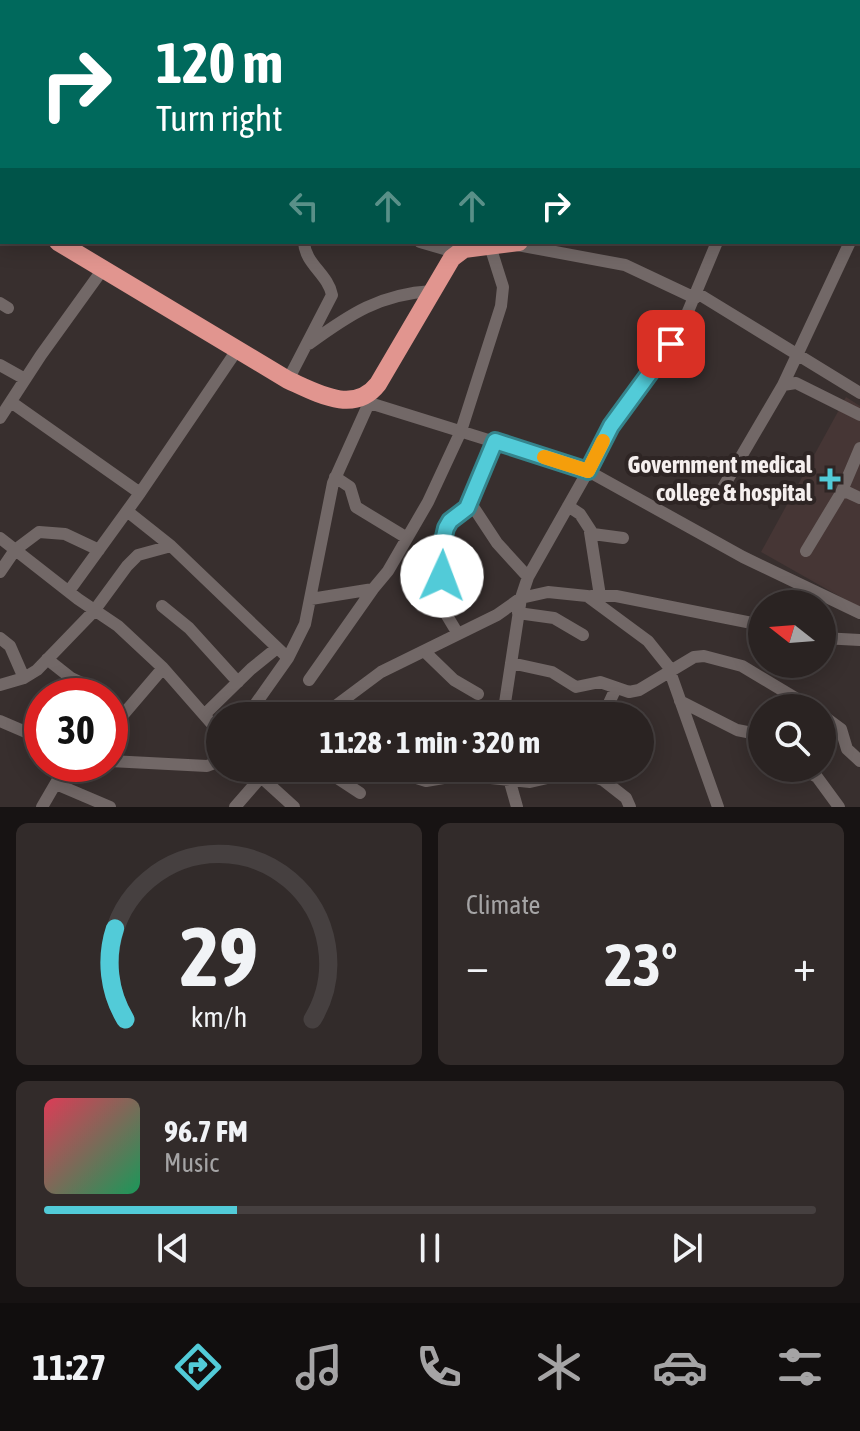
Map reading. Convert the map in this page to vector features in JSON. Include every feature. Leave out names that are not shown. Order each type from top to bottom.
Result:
[{"type":"highway","points":[[61,244],[288,380],[331,397],[365,402],[416,323],[452,258],[464,249],[496,244]]},
{"type":"street","points":[[288,380],[332,295],[327,281],[309,259],[305,244]]},
{"type":"street","points":[[309,680],[388,571],[461,431],[503,295],[502,244]]},
{"type":"street","points":[[508,244],[625,265],[696,296],[859,390]]},
{"type":"street","points":[[505,702],[518,613],[528,577],[611,426],[661,360],[696,296],[716,244]]},
{"type":"street","points":[[718,496],[783,385],[849,244]]},
{"type":"street","points":[[440,245],[458,253]]},
{"type":"street","points":[[0,418],[103,269]]},
{"type":"street","points":[[306,346],[361,308],[404,294],[432,291]]},
{"type":"street","points":[[69,591],[237,350]]},
{"type":"street","points":[[0,365],[25,379]]},
{"type":"street","points":[[783,385],[796,383],[860,415]]},
{"type":"street","points":[[11,402],[140,493]]},
{"type":"street","points":[[257,702],[288,658],[305,624],[328,501],[365,402],[588,471],[743,557],[860,613]]},
{"type":"street","points":[[458,634],[443,609],[441,549],[450,521],[470,502],[495,441]]},
{"type":"street","points":[[806,551],[841,493],[860,448]]},
{"type":"street","points":[[335,477],[350,487],[356,507],[407,538]]},
{"type":"street","points":[[841,493],[847,492],[860,498]]},
{"type":"street","points":[[470,502],[497,543],[528,577]]},
{"type":"street","points":[[568,506],[580,514],[590,532],[594,596],[648,641],[670,671],[718,807]]},
{"type":"street","points":[[127,511],[171,546],[288,658]]},
{"type":"street","points":[[0,572],[15,550],[34,534],[45,531],[65,534],[99,550]]},
{"type":"street","points":[[590,532],[623,538]]},
{"type":"street","points":[[0,538],[118,626],[163,668],[205,714],[277,648]]},
{"type":"street","points":[[0,685],[24,678],[47,659],[94,611],[138,555],[171,546]]},
{"type":"street","points":[[311,599],[373,589]]},
{"type":"street","points":[[341,702],[381,672],[497,615],[521,598],[548,592],[616,596],[748,622]]},
{"type":"street","points":[[162,606],[189,628],[238,682]]},
{"type":"street","points":[[518,613],[554,618],[583,635]]},
{"type":"street","points":[[0,638],[10,646],[24,678]]},
{"type":"street","points":[[836,639],[860,640]]},
{"type":"street","points":[[424,651],[454,680],[478,694]]},
{"type":"street","points":[[511,663],[552,672],[576,687],[600,682],[634,692],[699,655],[736,664],[788,694]]},
{"type":"street","points":[[47,659],[71,678]]},
{"type":"street","points":[[129,706],[163,668]]},
{"type":"street","points":[[610,702],[616,688]]},
{"type":"street","points":[[680,701],[737,730],[748,732]]},
{"type":"street","points":[[0,721],[24,731]]},
{"type":"street","points":[[836,725],[841,729],[847,749],[860,761]]},
{"type":"street","points":[[128,762],[206,766]]},
{"type":"street","points":[[235,807],[252,782]]},
{"type":"street","points":[[270,782],[294,807]]},
{"type":"street","points":[[343,782],[360,793]]},
{"type":"street","points":[[510,782],[517,807]]},
{"type":"street","points":[[608,782],[626,798],[630,807]]},
{"type":"street","points":[[820,782],[838,807]]},
{"type":"street","points":[[42,807],[56,784],[110,807]]},
{"type":"shaded area","name":"Government medical college & hospital","points":[[846,397],[860,406],[860,608],[836,594],[836,590],[828,590],[761,552]]},
{"type":"slow traffic","points":[[544,457],[588,471],[603,441]]},
{"type":"place","name":"Government medical college & hospital","points":[[830,479]]},
{"type":"route","points":[[442,576],[441,549],[446,528],[467,508],[495,441],[588,471],[611,426],[671,344]]}]
